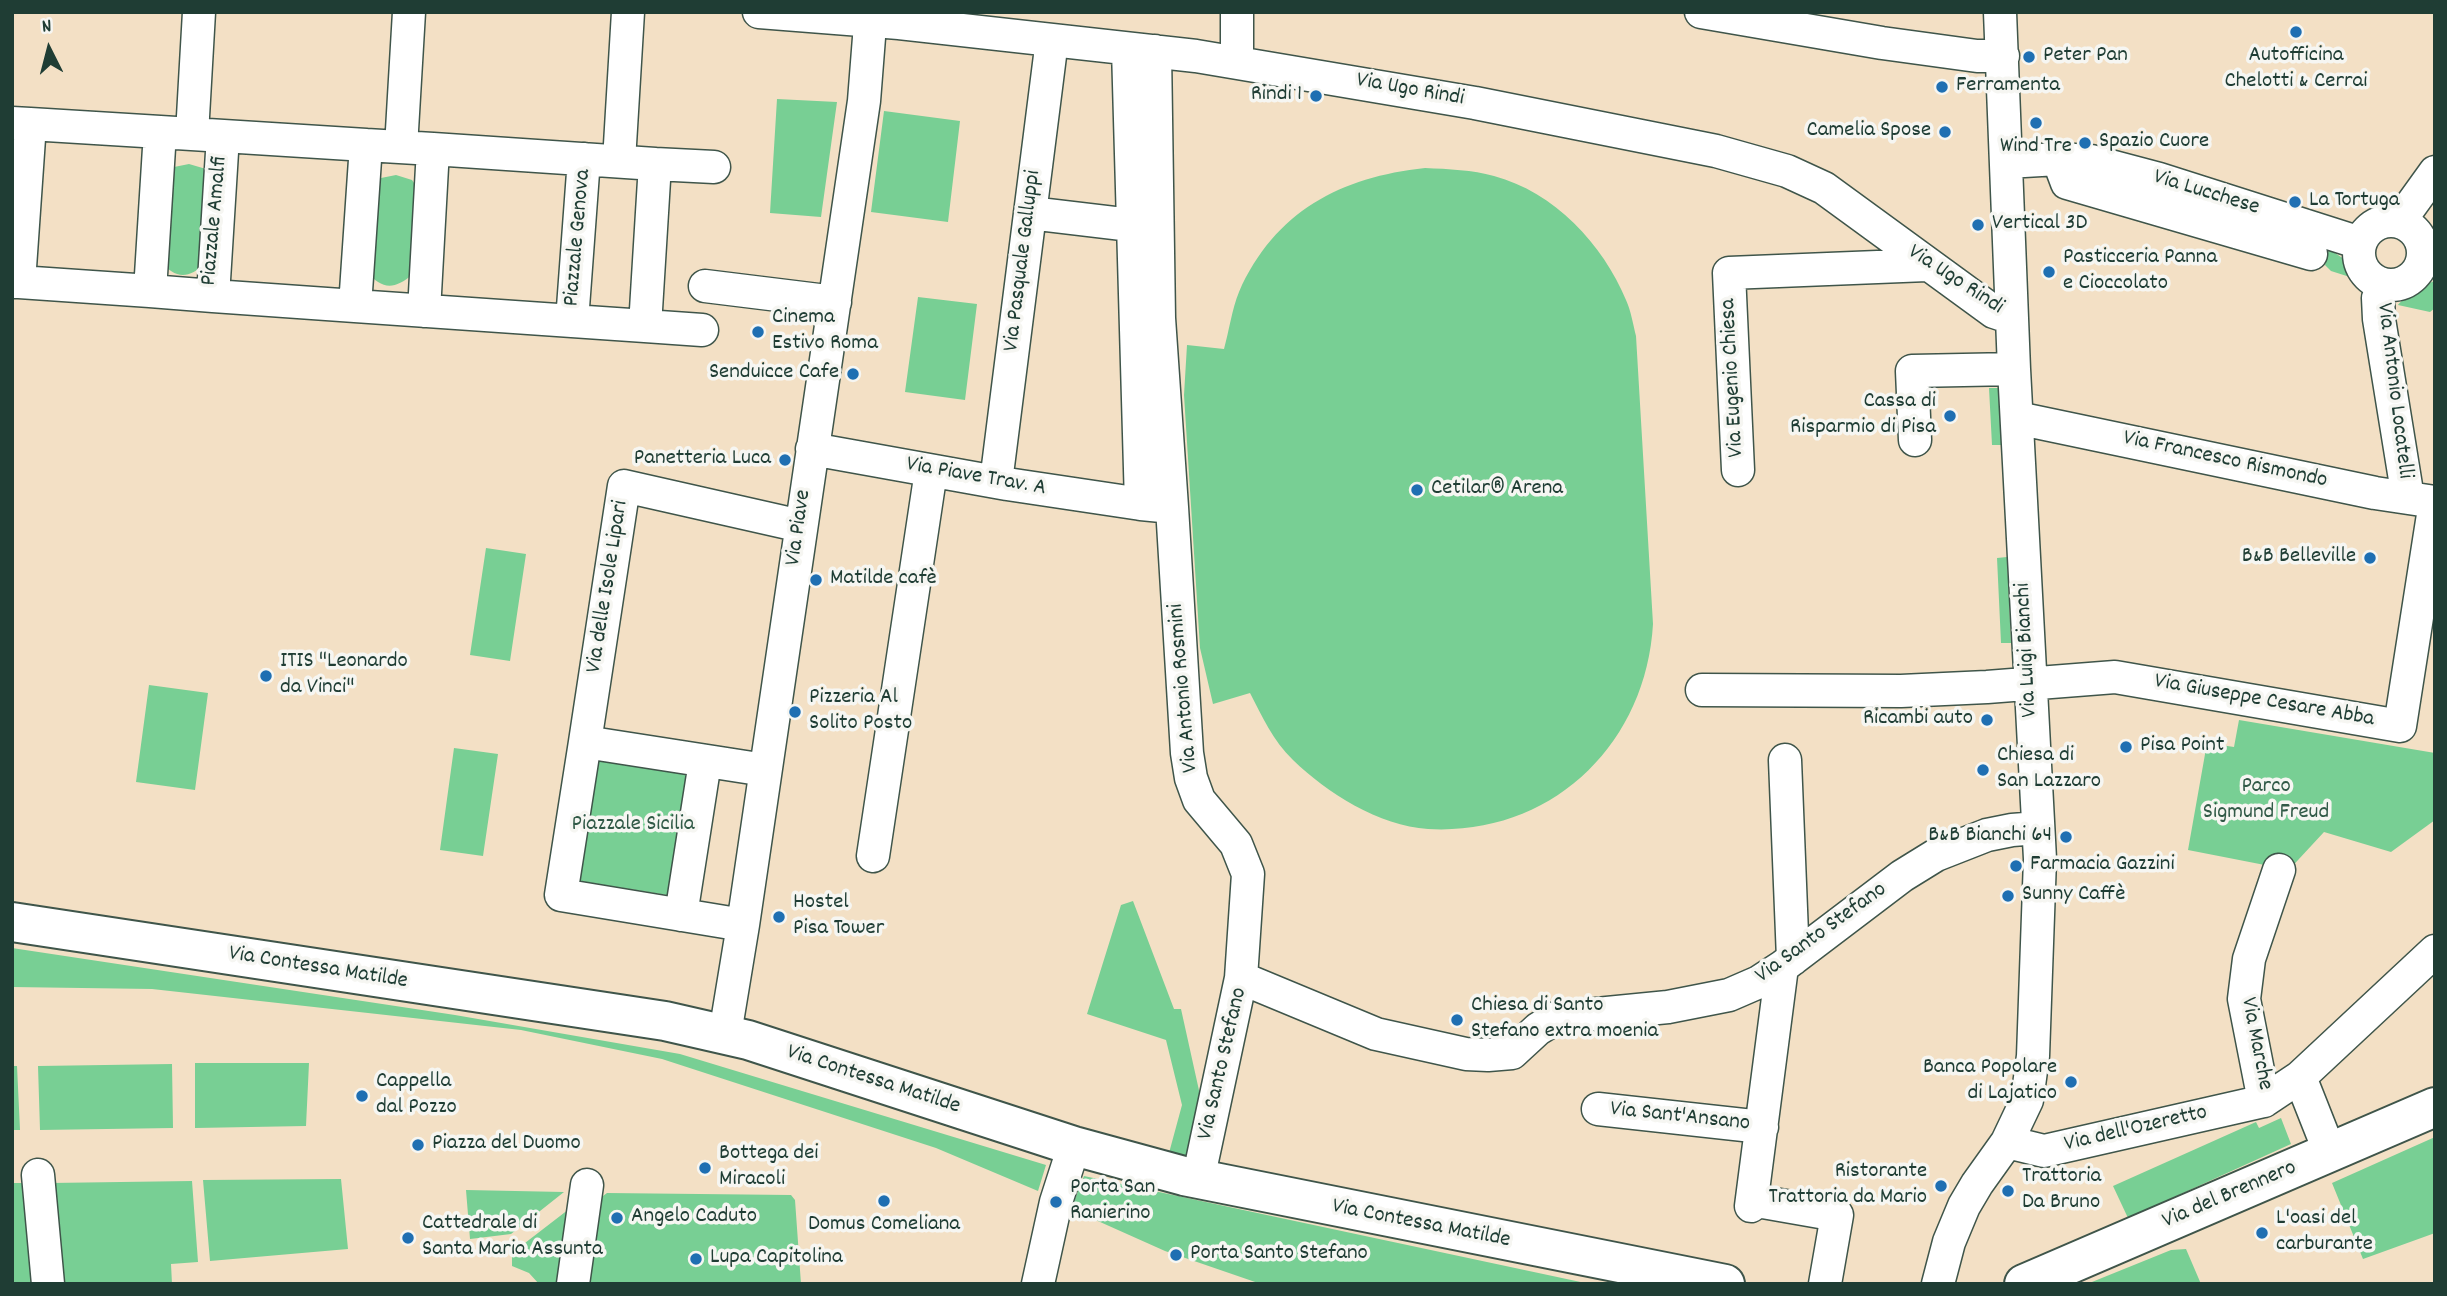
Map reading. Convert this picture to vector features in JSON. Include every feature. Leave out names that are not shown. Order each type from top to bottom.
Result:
[{"type":"main road","name":"Via Contessa Matilde","points":[[12,922],[624,1015],[725,1034],[1074,1146],[1198,1180],[1725,1284]]},
{"type":"main road","name":"Via del Brennero","points":[[2024,1284],[2435,1107]]},
{"type":"street","name":"Piazzale Amalfi","points":[[192,134],[199,12]]},
{"type":"street","points":[[401,148],[409,12]]},
{"type":"street","name":"Piazzale Genova","points":[[620,161],[628,12]]},
{"type":"street","name":"Via Ugo Rindi","points":[[759,12],[871,16],[1237,62],[1475,103],[1716,151],[1787,171],[1824,188],[1994,312],[2012,318]]},
{"type":"street","points":[[1237,12],[1237,62]]},
{"type":"street","points":[[1701,12],[1977,57],[2003,56]]},
{"type":"street","name":"Via Luigi Bianchi","points":[[1938,1284],[1949,1242],[1964,1206],[2007,1142],[2027,1100],[2034,1056],[2040,859],[2014,369],[2000,12]]},
{"type":"street","name":"Via Piave","points":[[725,1034],[864,101],[871,16]]},
{"type":"street","name":"Via Pasquale Galluppi","points":[[996,482],[1052,40]]},
{"type":"street","points":[[1141,50],[1131,225],[1141,504],[1172,508]]},
{"type":"street","name":"Via Antonio Rosmini","points":[[1141,50],[1187,752],[1191,778],[1199,800],[1236,844],[1248,874],[1241,978]]},
{"type":"street","name":"Piazzale Amalfi","points":[[16,282],[213,296],[223,136],[21,123]]},
{"type":"street","points":[[16,282],[21,123]]},
{"type":"street","points":[[150,291],[160,132]]},
{"type":"street","points":[[223,136],[584,159]]},
{"type":"street","points":[[355,306],[366,145]]},
{"type":"street","points":[[424,310],[433,149]]},
{"type":"street","name":"Piazzale Genova","points":[[702,330],[572,321],[584,159],[714,167]]},
{"type":"street","name":"Via Lucchese","points":[[2007,162],[2058,159],[2091,161],[2235,218],[2360,243]]},
{"type":"street","points":[[645,326],[655,164]]},
{"type":"street","points":[[2399,222],[2435,172]]},
{"type":"street","points":[[1030,213],[1131,225]]},
{"type":"street","points":[[2235,218],[2311,254]]},
{"type":"street","points":[[2399,222],[2416,233],[2429,260],[2406,281],[2384,285],[2366,273],[2359,257],[2360,243],[2368,230],[2377,224],[2399,222]]},
{"type":"street","name":"Via Eugenio Chiesa","points":[[1738,470],[1729,273],[1927,265]]},
{"type":"street","name":"Via Antonio Locatelli","points":[[2384,285],[2378,298],[2379,319],[2426,501]]},
{"type":"street","points":[[705,286],[835,302]]},
{"type":"street","points":[[213,296],[572,321]]},
{"type":"street","points":[[1915,440],[1912,371],[2014,369]]},
{"type":"street","name":"Via Francesco Rismondo","points":[[2017,418],[2426,501]]},
{"type":"street","name":"Via Piave Trav. A","points":[[812,449],[996,482],[1141,504]]},
{"type":"street","points":[[873,856],[931,471]]},
{"type":"street","name":"Via delle Isole Lipari","points":[[585,742],[624,486],[801,526]]},
{"type":"street","name":"Via Giuseppe Cesare Abba","points":[[2029,684],[2115,677],[2400,726],[2426,501]]},
{"type":"street","points":[[1702,690],[1901,691],[2029,684]]},
{"type":"street","points":[[743,925],[561,895],[585,742],[765,770]]},
{"type":"street","name":"Via Sant'Ansano","points":[[1785,760],[1787,963],[1762,1127],[1754,1203],[1837,1215],[1825,1284]]},
{"type":"street","points":[[681,915],[705,762]]},
{"type":"street","name":"Via Santo Stefano","points":[[1198,1180],[1241,978],[1376,1034],[1466,1054],[1512,1053],[1538,1029],[1556,1018],[1714,1000],[1759,982],[1902,876],[1936,855],[1987,835],[2038,828]]},
{"type":"street","name":"Via Marche","points":[[2279,870],[2249,959],[2244,999],[2264,1101],[2300,1077],[2435,951]]},
{"type":"street","name":"Via Marche","points":[[2300,1077],[2330,1153]]},
{"type":"street","name":"Via dell'Ozeretto","points":[[2007,1142],[2043,1152],[2264,1101]]},
{"type":"street","name":"Via Sant'Ansano","points":[[1598,1109],[1762,1127]]},
{"type":"street","points":[[1038,1284],[1056,1202],[1074,1146]]},
{"type":"street","points":[[38,1175],[48,1284]]},
{"type":"street","points":[[573,1284],[587,1185]]},
{"type":"green space","points":[[777,99],[837,102],[821,217],[770,213]]},
{"type":"green space","points":[[884,111],[960,121],[948,222],[871,212]]},
{"type":"green space","points":[[189,164],[206,169],[206,263],[187,275],[182,275],[171,271],[159,260],[166,177],[174,167]]},
{"type":"green space","name":"Cetilar® Arena","points":[[1425,168],[1486,174],[1537,194],[1574,223],[1590,240],[1616,279],[1628,304],[1636,336],[1653,624],[1646,668],[1632,708],[1611,744],[1584,775],[1551,799],[1514,817],[1473,827],[1428,829],[1410,827],[1373,815],[1322,784],[1293,760],[1280,745],[1250,693],[1213,704],[1200,648],[1184,395],[1187,345],[1224,349],[1239,292],[1271,240],[1292,220],[1314,203],[1339,190],[1366,180]]},
{"type":"green space","points":[[396,175],[412,180],[419,190],[413,274],[388,286],[366,271],[372,188],[381,178]]},
{"type":"green space","points":[[2329,249],[2344,259],[2353,278],[2331,271],[2325,265]]},
{"type":"green space","points":[[2435,281],[2435,308],[2430,312],[2398,305],[2404,299]]},
{"type":"green space","points":[[918,297],[977,304],[965,400],[905,392]]},
{"type":"green space","points":[[1989,388],[1999,388],[2002,445],[1992,445]]},
{"type":"green space","points":[[486,548],[526,554],[510,661],[470,655]]},
{"type":"green space","points":[[2007,557],[2011,643],[2001,643],[1997,558]]},
{"type":"green space","points":[[149,685],[208,693],[195,790],[136,782]]},
{"type":"green space","name":"Parco Sigmund Freud","points":[[2239,720],[2435,753],[2435,820],[2391,852],[2324,832],[2286,873],[2275,867],[2188,850],[2207,743],[2234,747]]},
{"type":"green space","points":[[454,748],[498,754],[483,856],[440,850]]},
{"type":"green space","name":"Piazzale Sicilia","points":[[594,755],[693,771],[673,896],[573,880]]},
{"type":"green space","points":[[1133,901],[1174,1009],[1181,1009],[1204,1113],[1194,1160],[1169,1153],[1182,1105],[1166,1040],[1087,1014],[1121,905]]},
{"type":"green space","points":[[12,948],[455,1015],[680,1054],[1046,1165],[1038,1191],[936,1148],[662,1059],[521,1030],[152,989],[12,987]]},
{"type":"green space","points":[[195,1063],[309,1063],[306,1126],[195,1128]]},
{"type":"green space","points":[[172,1064],[173,1128],[40,1130],[38,1066]]},
{"type":"green space","points":[[12,1066],[17,1066],[20,1130],[12,1130]]},
{"type":"green space","points":[[2281,1118],[2291,1144],[2128,1218],[2113,1186],[2256,1122],[2259,1128]]},
{"type":"green space","points":[[2435,1137],[2435,1233],[2363,1259],[2332,1183]]},
{"type":"green space","points":[[1084,1176],[1590,1284],[1261,1284],[1165,1251],[1071,1209]]},
{"type":"green space","points":[[341,1179],[348,1249],[210,1261],[203,1180]]},
{"type":"green space","points":[[192,1181],[198,1262],[171,1264],[172,1284],[59,1284],[50,1183]]},
{"type":"green space","points":[[12,1183],[27,1183],[39,1284],[12,1284]]},
{"type":"green space","points":[[466,1190],[564,1192],[511,1234],[470,1239]]},
{"type":"green space","points":[[607,1193],[791,1195],[795,1200],[801,1284],[586,1284],[599,1199]]},
{"type":"green space","points":[[573,1206],[560,1284],[539,1284],[529,1273],[512,1266],[512,1253]]},
{"type":"green space","points":[[2186,1249],[2201,1284],[2087,1284],[2171,1250]]},
{"type":"place","name":"Autofficina Chelotti & Cerrai","points":[[2296,32]]},
{"type":"place","name":"Peter Pan","points":[[2029,57]]},
{"type":"place","name":"Ferramenta","points":[[1942,87]]},
{"type":"place","name":"Rindi 1","points":[[1316,96]]},
{"type":"place","name":"Wind Tre","points":[[2036,123]]},
{"type":"place","name":"Camelia Spose","points":[[1945,132]]},
{"type":"place","name":"Spazio Cuore","points":[[2085,143]]},
{"type":"place","name":"La Tortuga","points":[[2295,202]]},
{"type":"place","name":"Vertical 3D","points":[[1978,225]]},
{"type":"place","name":"Pasticceria Panna e Cioccolato","points":[[2049,272]]},
{"type":"place","name":"Cinema Estivo Roma","points":[[758,332]]},
{"type":"place","name":"Senduicce Cafe","points":[[853,374]]},
{"type":"place","name":"Cassa di Risparmio di Pisa","points":[[1950,416]]},
{"type":"place","name":"Panetteria Luca","points":[[785,460]]},
{"type":"place","name":"Cetilar® Arena","points":[[1417,490]]},
{"type":"place","name":"B&B Belleville","points":[[2370,558]]},
{"type":"place","name":"Matilde cafè","points":[[816,580]]},
{"type":"place","name":"ITIS \"Leonardo da Vinci\"","points":[[266,676]]},
{"type":"place","name":"Pizzeria Al Solito Posto","points":[[795,712]]},
{"type":"place","name":"Ricambi auto","points":[[1987,720]]},
{"type":"place","name":"Pisa Point","points":[[2126,747]]},
{"type":"place","name":"Chiesa di San Lazzaro","points":[[1983,770]]},
{"type":"place","name":"B&B Bianchi 64","points":[[2066,837]]},
{"type":"place","name":"Farmacia Gazzini","points":[[2016,866]]},
{"type":"place","name":"Sunny Caffè","points":[[2008,896]]},
{"type":"place","name":"Hostel Pisa Tower","points":[[779,917]]},
{"type":"place","name":"Chiesa di Santo Stefano extra moenia","points":[[1457,1020]]},
{"type":"place","name":"Banca Popolare di Lajatico","points":[[2071,1082]]},
{"type":"place","name":"Cappella dal Pozzo","points":[[362,1096]]},
{"type":"place","name":"Piazza del Duomo","points":[[418,1145]]},
{"type":"place","name":"Bottega dei Miracoli","points":[[705,1168]]},
{"type":"place","name":"Ristorante Trattoria da Mario","points":[[1941,1186]]},
{"type":"place","name":"Trattoria Da Bruno","points":[[2008,1191]]},
{"type":"place","name":"Domus Comeliana","points":[[884,1201]]},
{"type":"place","name":"Porta San Ranierino","points":[[1056,1202]]},
{"type":"place","name":"Angelo Caduto","points":[[617,1218]]},
{"type":"place","name":"L'oasi del carburante","points":[[2262,1233]]},
{"type":"place","name":"Cattedrale di Santa Maria Assunta","points":[[408,1238]]},
{"type":"place","name":"Porta Santo Stefano","points":[[1176,1255]]},
{"type":"place","name":"Lupa Capitolina","points":[[696,1259]]}]
